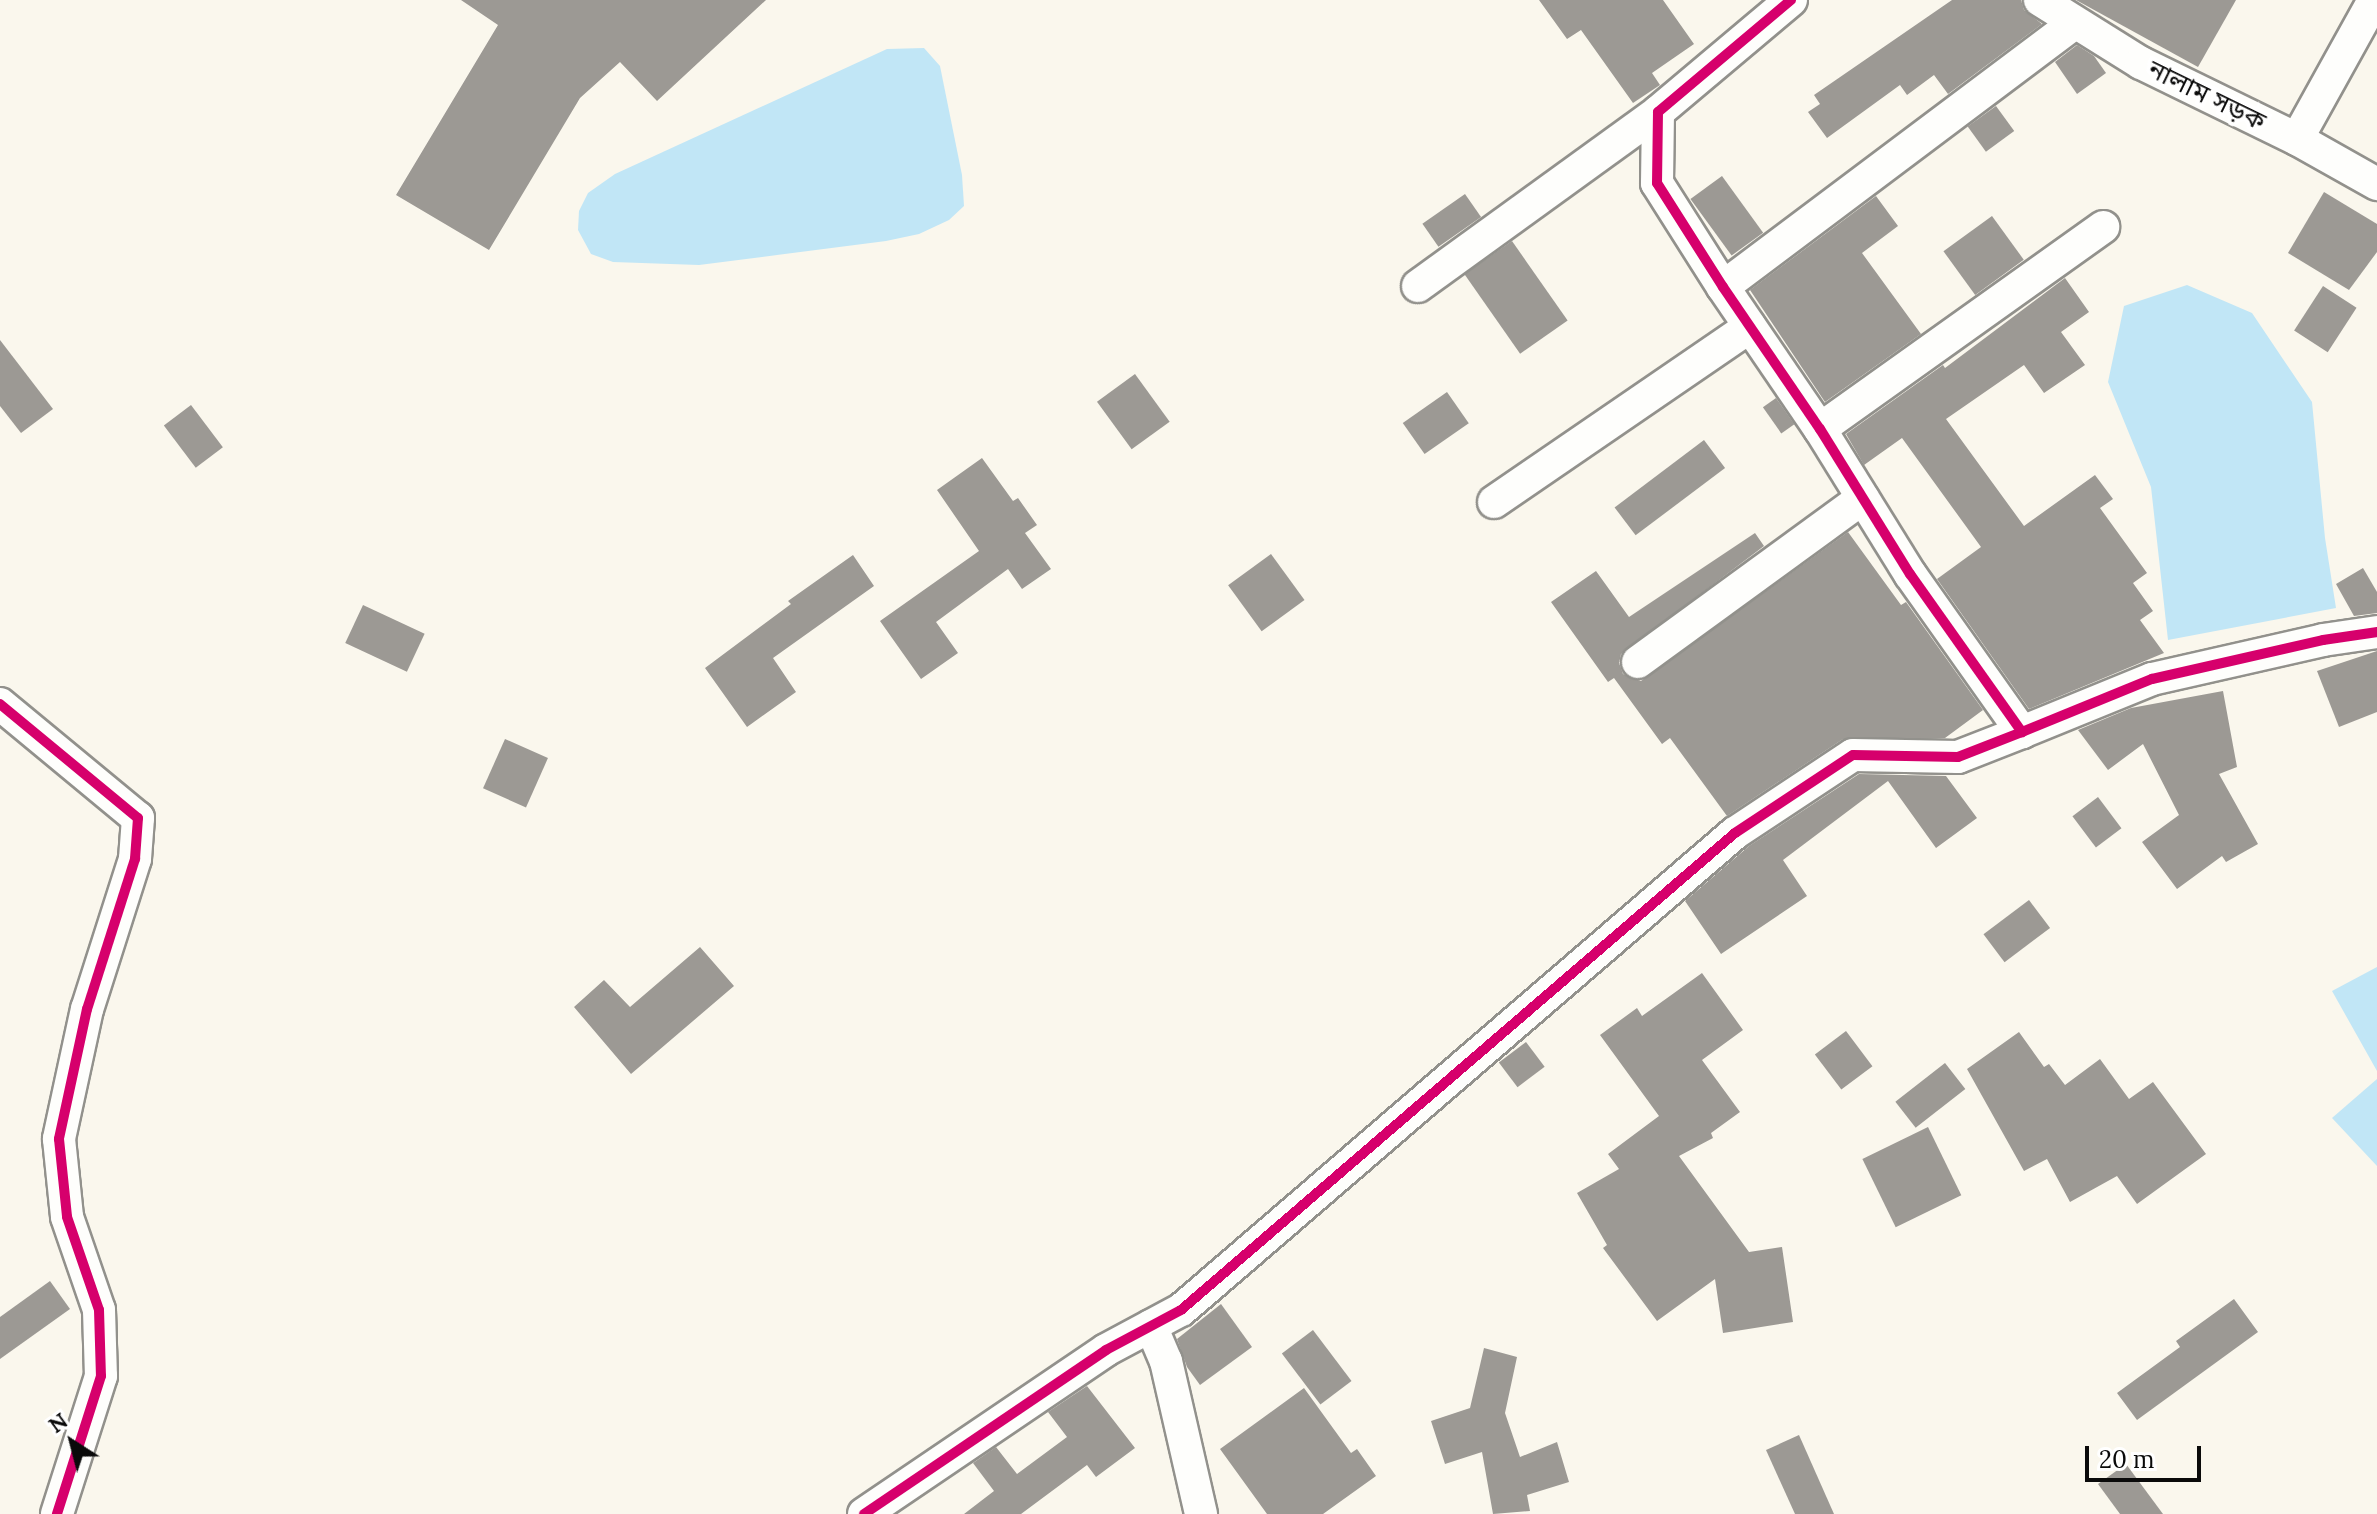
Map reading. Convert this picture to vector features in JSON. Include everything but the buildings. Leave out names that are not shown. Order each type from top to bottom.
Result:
[{"type":"street","points":[[1418,286],[1658,112],[1791,0]]},
{"type":"street","name":"নালাম সড়ক","points":[[2040,0],[2141,63],[2297,139],[2377,184]]},
{"type":"street","points":[[2297,139],[2374,0]]},
{"type":"street","points":[[1723,287],[2075,23]]},
{"type":"street","points":[[1658,112],[1657,183],[1723,287],[1820,429],[1910,574],[2022,732]]},
{"type":"street","points":[[1820,429],[2103,227]]},
{"type":"street","points":[[1494,502],[1750,327]]},
{"type":"street","points":[[1638,662],[1863,498]]},
{"type":"street","points":[[864,1514],[1106,1350],[1181,1310],[1735,833],[1853,755],[1958,757],[2152,679],[2323,640],[2377,632]]},
{"type":"street","points":[[0,704],[138,818],[135,859],[87,1009],[59,1139],[67,1217],[99,1310],[101,1376],[57,1514]]},
{"type":"street","points":[[1151,1326],[1166,1361],[1201,1514]]},
{"type":"water","points":[[924,48],[940,66],[962,175],[964,206],[949,220],[919,234],[886,241],[699,265],[613,262],[591,254],[578,230],[579,211],[588,193],[615,174],[887,49]]},
{"type":"water","points":[[2187,285],[2252,313],[2312,402],[2325,538],[2336,608],[2168,640],[2151,487],[2108,382],[2124,306]]},
{"type":"water","points":[[2377,967],[2377,1071],[2332,991]]},
{"type":"water","points":[[2377,1079],[2377,1166],[2332,1118]]},
{"type":"cycle path","points":[[1791,0],[1658,112],[1657,183],[1723,287],[1820,429],[1910,574],[2022,732],[2152,679],[2323,640],[2377,632]]},
{"type":"cycle path","points":[[0,704],[138,818],[135,859],[87,1009],[59,1139],[67,1217],[99,1310],[101,1376],[57,1514]]},
{"type":"cycle path","points":[[864,1514],[1106,1350],[1181,1310],[1735,833],[1853,755],[1958,757],[2022,732]]}]
